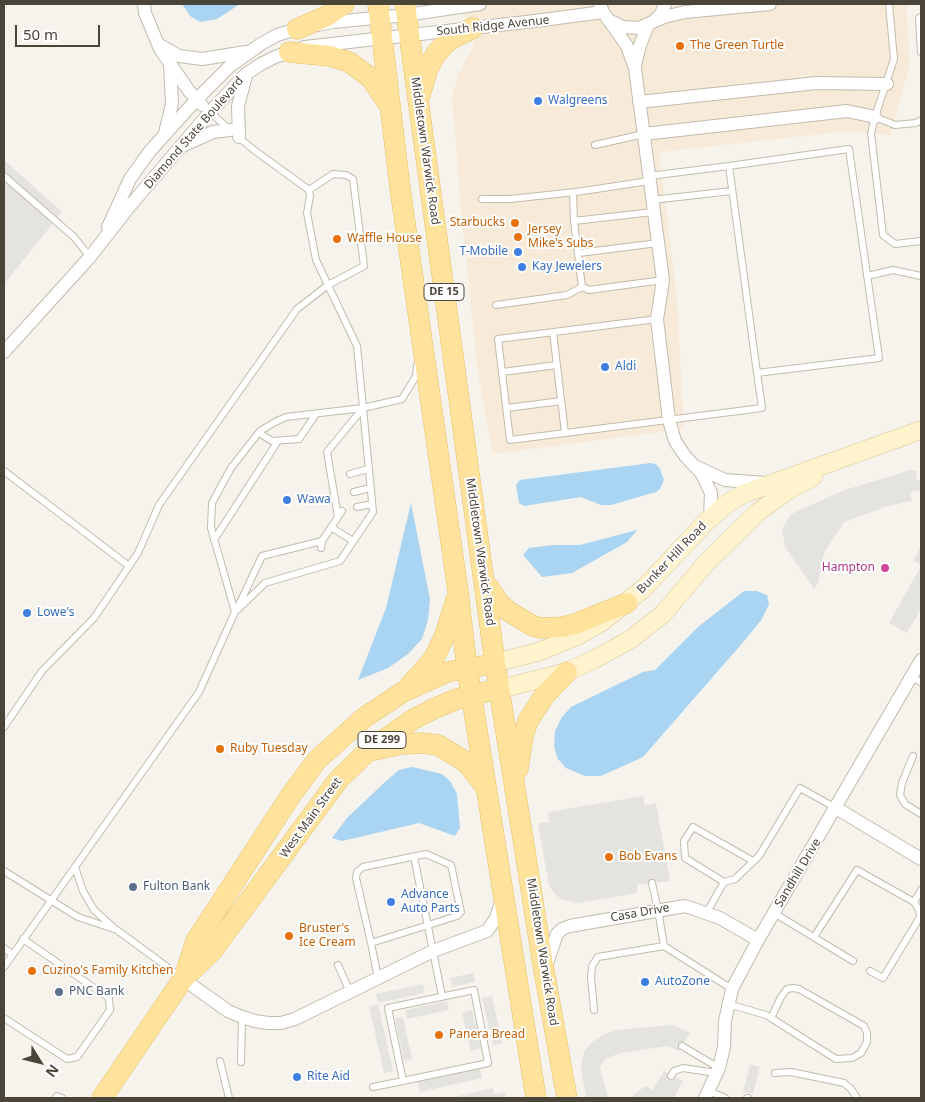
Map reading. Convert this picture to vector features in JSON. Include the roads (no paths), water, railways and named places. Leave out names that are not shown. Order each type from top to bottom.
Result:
[{"type":"main road","points":[[297,28],[327,16],[344,4]]},
{"type":"main road","name":"Middletown Warwick Road","points":[[405,9],[495,663],[544,971],[567,1098]]},
{"type":"main road","name":"DE 15","points":[[379,11],[400,188],[472,695]]},
{"type":"main road","points":[[418,101],[428,68],[436,54],[451,39],[473,28]]},
{"type":"main road","points":[[289,52],[330,56],[349,62],[371,78],[384,96],[391,112]]},
{"type":"main road","name":"Bunker Hill Road","points":[[467,668],[541,651],[579,635],[602,622],[627,603],[663,569],[685,543],[710,519],[743,494],[921,430]]},
{"type":"main road","name":"Bunker Hill Road","points":[[500,690],[567,672],[610,651],[649,626],[663,614],[729,539],[758,512],[787,491],[849,457]]},
{"type":"main road","name":"DE 15","points":[[484,580],[500,604],[508,611],[533,626],[542,628],[575,624],[627,603]]},
{"type":"main road","name":"DE 299","points":[[404,692],[417,680],[437,652],[445,635],[458,591]]},
{"type":"main road","name":"West Main Street","points":[[183,979],[196,941],[306,773],[331,746],[365,717],[404,692],[447,672],[467,668]]},
{"type":"main road","points":[[517,798],[519,755],[528,721],[544,696],[567,672]]},
{"type":"main road","name":"West Main Street","points":[[102,1098],[183,979],[212,951],[326,795],[353,764],[396,730],[419,716],[449,702],[472,695],[500,690]]},
{"type":"main road","points":[[472,695],[536,1098]]},
{"type":"main road","points":[[367,752],[402,744],[422,743],[438,745],[466,762],[486,787]]},
{"type":"street","points":[[144,4],[145,14],[158,44],[170,64],[189,92],[210,112]]},
{"type":"street","name":"South Ridge Avenue","points":[[405,9],[480,4]]},
{"type":"street","points":[[635,68],[640,45],[650,24],[660,14],[665,4]]},
{"type":"street","name":"South Ridge Avenue","points":[[382,38],[604,12],[618,26],[639,28],[664,17],[685,12],[770,4]]},
{"type":"street","name":"Diamond State Boulevard","points":[[90,257],[110,222],[130,179],[150,151],[230,66],[277,35],[297,28],[379,11],[405,9]]},
{"type":"street","points":[[604,12],[627,46],[635,68],[663,280],[657,319],[669,420],[675,441],[684,456],[702,474],[711,493],[710,519]]},
{"type":"street","name":"Diamond State Boulevard","points":[[4,352],[90,257],[179,147],[246,74],[261,64],[289,52],[314,46],[382,38]]},
{"type":"street","points":[[158,44],[180,56],[202,59],[249,52]]},
{"type":"street","points":[[164,135],[172,104],[170,64]]},
{"type":"street","points":[[179,147],[214,132],[234,134],[238,106],[246,74]]},
{"type":"street","points":[[639,102],[817,83],[887,84]]},
{"type":"street","points":[[644,134],[847,111],[875,117]]},
{"type":"street","points":[[693,464],[725,480],[770,483]]},
{"type":"street","name":"Sandhill Drive","points":[[707,1095],[718,1070],[724,1047],[725,1021],[732,989],[758,940],[836,808],[916,680],[921,660]]},
{"type":"street","points":[[836,808],[921,859]]},
{"type":"street","points":[[183,979],[228,1011],[255,1022],[281,1023],[296,1019],[433,951],[487,931],[496,918],[503,895]]},
{"type":"street","name":"Casa Drive","points":[[544,971],[557,934],[562,929],[600,920],[685,906],[707,912],[758,940]]},
{"type":"lane","points":[[889,4],[894,59],[871,133],[883,235],[896,244],[921,241]]},
{"type":"lane","points":[[920,18],[921,52]]},
{"type":"lane","points":[[210,112],[254,150],[309,190],[310,196],[307,213],[316,260],[357,346],[373,512],[340,561],[312,566],[293,575],[265,584],[235,612]]},
{"type":"lane","points":[[875,117],[895,125],[916,123],[921,120]]},
{"type":"lane","points":[[595,145],[644,134]]},
{"type":"lane","points":[[482,199],[510,199],[573,193],[729,166],[849,149],[879,358],[758,373]]},
{"type":"lane","points":[[657,319],[498,339],[510,440],[762,408],[729,166]]},
{"type":"lane","points":[[4,727],[42,671],[94,618],[138,553],[159,505],[297,309],[328,285],[364,266],[353,179],[346,175],[334,174],[309,190]]},
{"type":"lane","points":[[4,176],[74,237],[90,257]]},
{"type":"lane","points":[[574,221],[732,190]]},
{"type":"lane","points":[[573,193],[574,221],[582,287]]},
{"type":"lane","points":[[579,253],[658,243]]},
{"type":"lane","points":[[867,276],[893,270],[921,276]]},
{"type":"lane","points":[[582,287],[589,290],[663,280]]},
{"type":"lane","points":[[496,305],[567,295],[582,287]]},
{"type":"lane","points":[[552,332],[565,433]]},
{"type":"lane","points":[[235,612],[211,528],[212,503],[231,468],[259,433],[275,422],[286,418],[363,408],[402,399],[416,376],[421,334]]},
{"type":"lane","points":[[502,372],[556,365]]},
{"type":"lane","points":[[507,408],[561,401]]},
{"type":"lane","points":[[4,967],[199,692],[262,556],[288,553],[322,544],[340,514],[334,476],[327,452],[363,408]]},
{"type":"lane","points":[[259,433],[272,441],[298,439],[316,414]]},
{"type":"lane","points":[[214,540],[278,441]]},
{"type":"lane","points":[[350,474],[368,469]]},
{"type":"lane","points":[[4,471],[129,566]]},
{"type":"lane","points":[[354,492],[370,488]]},
{"type":"lane","points":[[357,507],[372,504]]},
{"type":"lane","points":[[332,527],[353,541]]},
{"type":"lane","points":[[291,567],[293,575]]},
{"type":"lane","points":[[913,756],[902,783],[900,795],[905,804],[921,814]]},
{"type":"lane","points":[[707,912],[724,882],[735,879],[759,856],[800,788],[836,808]]},
{"type":"lane","points":[[724,882],[685,858],[684,841],[693,826],[753,861]]},
{"type":"lane","points":[[371,944],[457,916],[462,912],[451,865],[426,854],[363,867],[357,872],[356,878],[378,978]]},
{"type":"lane","points":[[414,857],[442,996]]},
{"type":"lane","points":[[75,867],[83,891],[94,910],[117,930],[183,979]]},
{"type":"lane","points":[[814,937],[857,870],[914,902],[919,910],[920,917],[883,978],[870,971]]},
{"type":"lane","points":[[4,871],[78,917],[117,930]]},
{"type":"lane","points":[[652,883],[664,946]]},
{"type":"lane","points":[[914,902],[921,890]]},
{"type":"lane","points":[[774,913],[853,961]]},
{"type":"lane","points":[[4,1018],[68,1059],[77,1057],[110,1010],[109,998],[23,939]]},
{"type":"lane","points":[[594,1010],[591,977],[592,966],[598,957],[664,946],[732,989]]},
{"type":"lane","points":[[4,948],[12,954]]},
{"type":"lane","points":[[338,965],[350,992]]},
{"type":"lane","points":[[728,1004],[766,1015],[836,1059],[852,1058],[861,1053],[867,1042],[867,1033],[864,1026],[799,989],[787,990],[771,1018]]},
{"type":"lane","points":[[373,1087],[488,1062],[474,990],[388,1008],[402,1080]]},
{"type":"lane","points":[[240,1062],[242,1017]]},
{"type":"lane","points":[[682,1046],[718,1070]]},
{"type":"lane","points":[[220,1061],[229,1098]]},
{"type":"lane","points":[[671,1076],[674,1071],[683,1068],[718,1070]]},
{"type":"lane","points":[[775,1073],[791,1072],[844,1084],[851,1089],[857,1098]]},
{"type":"lane","points":[[707,1095],[725,1098]]},
{"type":"lane","points":[[56,1098],[57,1096],[62,1098]]},
{"type":"water","points":[[182,4],[240,4],[217,19],[200,22],[190,16]]},
{"type":"water","points":[[651,463],[657,465],[664,480],[660,489],[656,492],[611,505],[601,505],[581,497],[524,506],[519,503],[516,485],[520,480]]},
{"type":"water","points":[[411,503],[430,599],[428,620],[422,639],[408,654],[388,668],[358,680],[386,608]]},
{"type":"water","points":[[637,530],[627,542],[572,573],[542,577],[523,555],[529,548],[554,545],[580,545]]},
{"type":"water","points":[[744,591],[757,591],[767,595],[769,604],[762,619],[643,757],[601,776],[585,776],[566,768],[558,759],[554,747],[555,731],[562,717],[571,707],[643,672],[655,670],[698,627]]},
{"type":"water","points":[[412,767],[442,774],[450,781],[457,794],[460,828],[455,836],[419,823],[342,841],[332,838],[347,818],[386,781],[399,770]]},
{"type":"place","name":"The Green Turtle","points":[[680,46]]},
{"type":"place","name":"Walgreens","points":[[538,101]]},
{"type":"place","name":"Starbucks","points":[[515,223]]},
{"type":"place","name":"Jersey Mike's Subs","points":[[518,237]]},
{"type":"place","name":"Waffle House","points":[[337,239]]},
{"type":"place","name":"T-Mobile","points":[[518,252]]},
{"type":"place","name":"Kay Jewelers","points":[[522,267]]},
{"type":"place","name":"Aldi","points":[[605,367]]},
{"type":"place","name":"Wawa","points":[[287,500]]},
{"type":"place","name":"Hampton","points":[[885,568]]},
{"type":"place","name":"Lowe's","points":[[27,613]]},
{"type":"place","name":"Ruby Tuesday","points":[[220,749]]},
{"type":"place","name":"Bob Evans","points":[[609,857]]},
{"type":"place","name":"Fulton Bank","points":[[133,887]]},
{"type":"place","name":"Advance Auto Parts","points":[[391,902]]},
{"type":"place","name":"Bruster's Ice Cream","points":[[289,936]]},
{"type":"place","name":"Cuzino's Family Kitchen","points":[[32,971]]},
{"type":"place","name":"AutoZone","points":[[645,982]]},
{"type":"place","name":"PNC Bank","points":[[59,992]]},
{"type":"place","name":"Panera Bread","points":[[439,1035]]},
{"type":"place","name":"Rite Aid","points":[[297,1077]]}]
